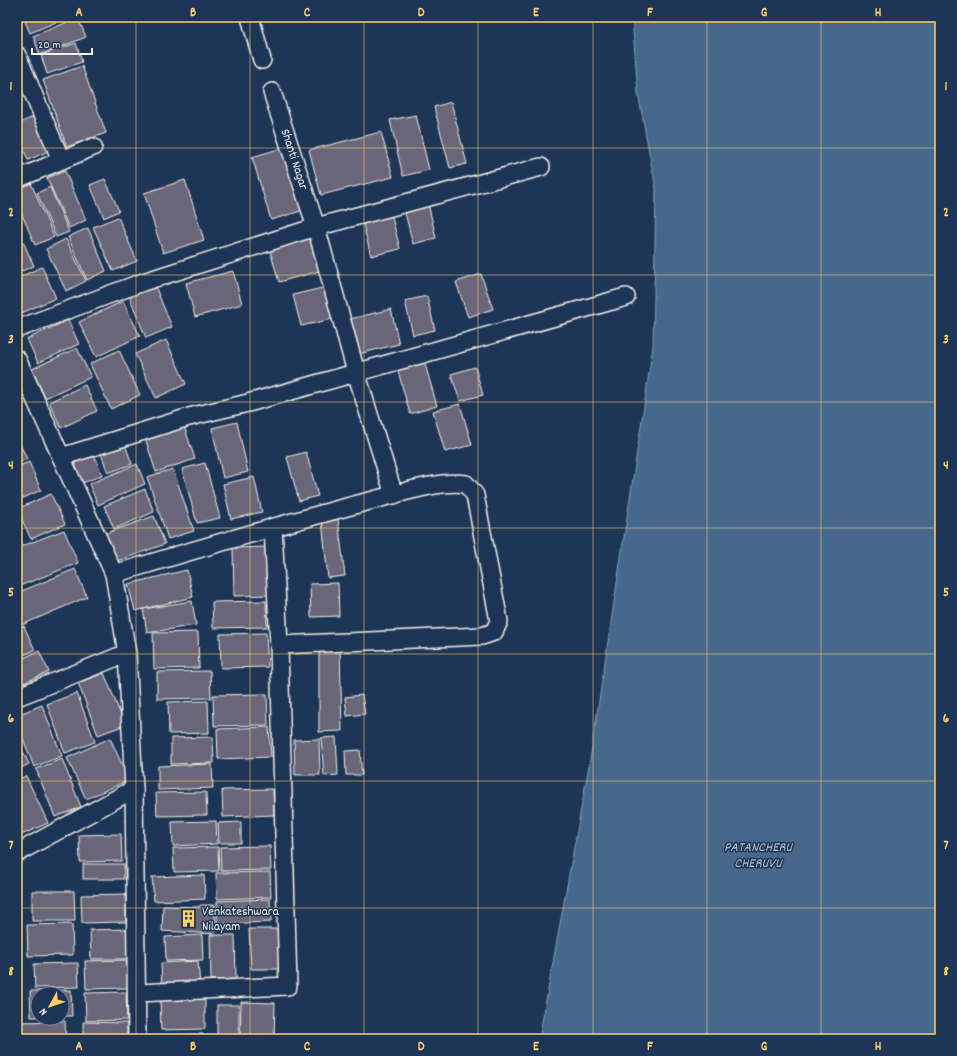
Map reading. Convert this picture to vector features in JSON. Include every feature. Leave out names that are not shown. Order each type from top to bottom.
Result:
[{"type":"street","points":[[250,17],[262,60]]},
{"type":"street","points":[[17,55],[61,160]]},
{"type":"street","name":"Shanti Nagar","points":[[272,92],[316,227],[356,372],[394,495]]},
{"type":"street","points":[[17,178],[93,147]]},
{"type":"street","points":[[17,329],[143,282],[316,227],[541,167]]},
{"type":"street","points":[[61,457],[189,417],[248,403],[626,297]]},
{"type":"street","points":[[17,359],[114,574],[127,653],[134,788],[137,1039]]},
{"type":"street","points":[[114,574],[273,527],[394,495],[453,482],[466,484],[475,495],[499,621],[494,632],[482,636],[279,645]]},
{"type":"street","points":[[137,993],[288,986],[279,645],[273,527]]},
{"type":"street","points":[[17,697],[127,653]]},
{"type":"street","points":[[17,853],[134,788]]},
{"type":"water","name":"PATANCHERU CHERUVU","points":[[632,17],[940,17],[940,1039],[539,1039],[590,760],[653,347],[656,189],[638,93]]},
{"type":"building","points":[[23,17],[68,17],[30,33]]},
{"type":"building","points":[[78,18],[86,37],[40,55],[33,36]]},
{"type":"building","points":[[76,43],[82,62],[47,74],[41,55]]},
{"type":"building","points":[[82,66],[106,133],[67,147],[43,80]]},
{"type":"building","points":[[451,102],[467,164],[450,168],[434,107]]},
{"type":"building","points":[[38,115],[53,149],[28,160],[17,134],[17,124]]},
{"type":"building","points":[[416,115],[429,170],[403,176],[390,120]]},
{"type":"building","points":[[381,132],[393,177],[321,195],[309,150]]},
{"type":"building","points":[[282,148],[301,211],[271,220],[252,157]]},
{"type":"building","points":[[65,171],[86,220],[69,228],[47,178]]},
{"type":"building","points":[[105,179],[119,211],[104,218],[90,185]]},
{"type":"building","points":[[185,180],[204,240],[163,253],[144,193]]},
{"type":"building","points":[[31,183],[54,237],[35,245],[17,203],[17,189]]},
{"type":"building","points":[[50,187],[69,232],[56,237],[37,193]]},
{"type":"building","points":[[428,203],[436,238],[413,244],[404,209]]},
{"type":"building","points":[[391,213],[400,249],[371,256],[362,220]]},
{"type":"building","points":[[118,217],[137,261],[113,271],[93,227]]},
{"type":"building","points":[[88,228],[106,271],[87,280],[68,237]]},
{"type":"building","points":[[20,235],[34,266],[17,273],[17,236]]},
{"type":"building","points":[[313,235],[323,270],[279,282],[269,247]]},
{"type":"building","points":[[66,239],[86,281],[66,291],[46,249]]},
{"type":"building","points":[[42,267],[56,298],[17,315],[17,278]]},
{"type":"building","points":[[233,271],[242,304],[195,317],[186,283]]},
{"type":"building","points":[[481,274],[493,309],[468,317],[456,282]]},
{"type":"building","points":[[155,286],[172,327],[146,338],[129,296]]},
{"type":"building","points":[[326,287],[333,319],[301,326],[293,295]]},
{"type":"building","points":[[427,296],[435,330],[413,335],[405,301]]},
{"type":"building","points":[[123,301],[140,336],[96,357],[79,322]]},
{"type":"building","points":[[391,309],[399,344],[354,355],[346,320]]},
{"type":"building","points":[[68,320],[79,344],[38,363],[27,339]]},
{"type":"building","points":[[166,340],[186,384],[156,398],[135,354]]},
{"type":"building","points":[[77,348],[91,377],[45,398],[32,369]]},
{"type":"building","points":[[119,350],[140,395],[111,409],[90,364]]},
{"type":"building","points":[[423,357],[437,406],[410,414],[396,364]]},
{"type":"building","points":[[475,367],[483,395],[460,401],[451,374]]},
{"type":"building","points":[[85,385],[97,411],[61,428],[49,402]]},
{"type":"building","points":[[460,404],[472,445],[445,452],[433,411]]},
{"type":"building","points":[[237,422],[248,472],[223,478],[212,428]]},
{"type":"building","points":[[183,423],[195,459],[156,472],[144,435]]},
{"type":"building","points":[[17,438],[27,459],[17,464]]},
{"type":"building","points":[[123,439],[132,464],[108,473],[99,448]]},
{"type":"building","points":[[92,450],[102,475],[78,485],[68,460]]},
{"type":"building","points":[[306,452],[318,496],[299,501],[287,457]]},
{"type":"building","points":[[29,462],[41,490],[17,501],[17,467]]},
{"type":"building","points":[[205,463],[220,518],[197,523],[182,469]]},
{"type":"building","points":[[137,464],[145,484],[98,505],[89,484]]},
{"type":"building","points":[[173,469],[194,531],[168,539],[147,477]]},
{"type":"building","points":[[254,477],[262,512],[231,519],[223,484]]},
{"type":"building","points":[[145,489],[154,512],[114,529],[104,506]]},
{"type":"building","points":[[51,494],[65,524],[31,539],[17,509]]},
{"type":"building","points":[[154,516],[165,544],[115,562],[104,534]]},
{"type":"building","points":[[338,519],[345,576],[328,578],[322,521]]},
{"type":"building","points":[[64,530],[78,563],[17,587],[17,548]]},
{"type":"building","points":[[267,547],[269,595],[234,596],[233,548]]},
{"type":"building","points":[[75,569],[87,597],[17,627],[17,593]]},
{"type":"building","points":[[187,570],[193,597],[135,611],[128,584]]},
{"type":"building","points":[[338,583],[339,616],[311,617],[310,584]]},
{"type":"building","points":[[192,601],[196,625],[147,633],[143,609]]},
{"type":"building","points":[[266,601],[267,627],[213,628],[212,602]]},
{"type":"building","points":[[24,626],[35,650],[17,658],[17,629]]},
{"type":"building","points":[[198,632],[199,668],[154,669],[153,633]]},
{"type":"building","points":[[266,633],[268,667],[221,668],[220,634]]},
{"type":"building","points":[[319,648],[340,648],[342,731],[319,732]]},
{"type":"building","points":[[39,651],[49,672],[19,685],[17,680],[17,661]]},
{"type":"building","points":[[210,671],[211,698],[157,699],[157,672]]},
{"type":"building","points":[[104,673],[125,725],[98,735],[78,683]]},
{"type":"building","points":[[77,693],[95,742],[65,753],[47,704]]},
{"type":"building","points":[[267,694],[268,725],[214,726],[213,695]]},
{"type":"building","points":[[362,695],[365,714],[347,716],[345,697]]},
{"type":"building","points":[[208,701],[209,733],[169,734],[168,702]]},
{"type":"building","points":[[42,705],[62,756],[34,767],[17,723],[17,715]]},
{"type":"building","points":[[269,727],[271,757],[218,759],[217,729]]},
{"type":"building","points":[[213,737],[214,763],[171,764],[171,738]]},
{"type":"building","points":[[336,737],[338,775],[324,776],[321,738]]},
{"type":"building","points":[[110,738],[129,780],[86,799],[67,758]]},
{"type":"building","points":[[17,739],[29,764],[17,770]]},
{"type":"building","points":[[319,739],[320,775],[295,775],[294,740]]},
{"type":"building","points":[[360,750],[362,775],[346,775],[345,751]]},
{"type":"building","points":[[62,759],[81,807],[55,817],[36,769]]},
{"type":"building","points":[[212,764],[213,788],[158,790],[158,766]]},
{"type":"building","points":[[26,776],[48,823],[17,837],[17,780]]},
{"type":"building","points":[[273,789],[274,815],[223,817],[222,790]]},
{"type":"building","points":[[206,792],[207,815],[157,816],[156,793]]},
{"type":"building","points":[[216,821],[217,844],[173,846],[172,822]]},
{"type":"building","points":[[241,822],[241,843],[219,843],[218,823]]},
{"type":"building","points":[[121,834],[122,861],[80,862],[79,835]]},
{"type":"building","points":[[270,846],[271,870],[221,871],[220,847]]},
{"type":"building","points":[[218,847],[219,871],[174,872],[173,848]]},
{"type":"building","points":[[83,864],[124,864],[124,879],[83,879]]},
{"type":"building","points":[[270,872],[271,897],[217,899],[216,873]]},
{"type":"building","points":[[204,875],[205,899],[154,901],[152,877]]},
{"type":"building","points":[[32,891],[74,891],[75,921],[32,921]]},
{"type":"building","points":[[126,894],[126,922],[82,923],[81,895]]},
{"type":"building","points":[[270,899],[271,922],[217,924],[217,901]]},
{"type":"building","name":"Venkateshwara Nilayam","points":[[201,905],[215,905],[215,934],[162,931],[163,906],[198,907]]},
{"type":"building","points":[[72,924],[73,955],[28,956],[27,925]]},
{"type":"building","points":[[129,929],[130,959],[91,959],[90,930]]},
{"type":"building","points":[[249,929],[278,929],[279,969],[251,969]]},
{"type":"building","points":[[202,935],[203,960],[166,961],[165,937]]},
{"type":"building","points":[[210,935],[235,935],[236,979],[211,980]]},
{"type":"building","points":[[127,960],[128,988],[86,989],[85,961]]},
{"type":"building","points":[[198,961],[200,986],[162,988],[161,963]]},
{"type":"building","points":[[78,963],[79,987],[35,986],[34,964]]},
{"type":"building","points":[[71,990],[72,1016],[70,1016]]},
{"type":"building","points":[[126,992],[127,1020],[86,1021],[85,993]]},
{"type":"building","points":[[205,999],[205,1029],[161,1030],[160,1000]]},
{"type":"building","points":[[241,1002],[275,1003],[274,1039],[240,1039]]},
{"type":"building","points":[[217,1005],[239,1005],[239,1039],[217,1039]]},
{"type":"building","points":[[18,1022],[30,1022],[30,1026],[65,1026],[66,1039],[19,1039]]},
{"type":"building","points":[[83,1022],[127,1023],[127,1039],[83,1039]]},
{"type":"building","points":[[203,1034],[203,1039],[159,1039],[159,1035]]},
{"type":"place","name":"Venkateshwara Nilayam","points":[[189,919]]}]
